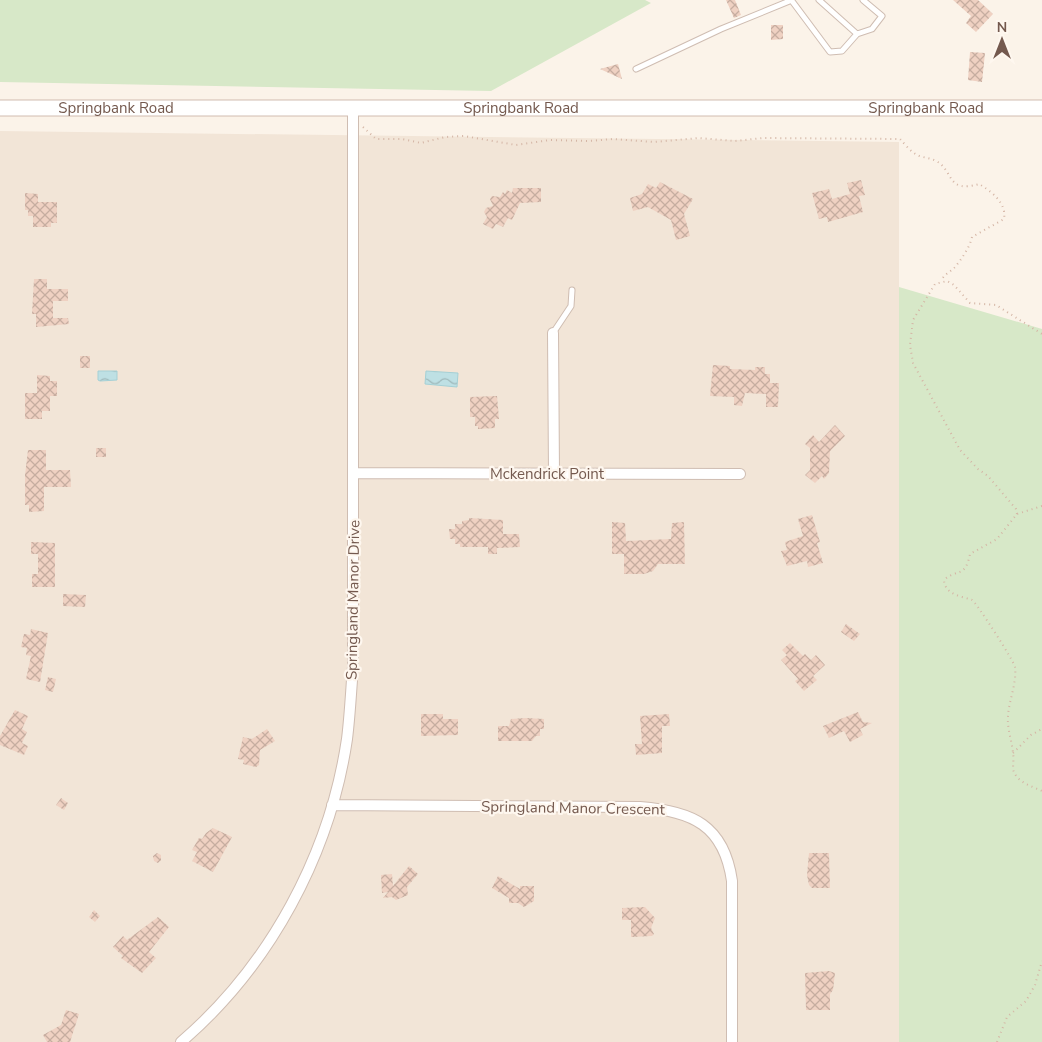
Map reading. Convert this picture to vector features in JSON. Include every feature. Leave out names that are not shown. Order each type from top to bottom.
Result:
[{"type":"street","name":"Springbank Road","points":[[0,108],[352,113],[1042,108]]},
{"type":"street","name":"Springland Manor Drive","points":[[182,1042],[233,992],[270,939],[306,876],[332,805],[347,739],[353,667],[352,113]]},
{"type":"street","points":[[553,333],[554,474]]},
{"type":"street","name":"Mckendrick Point","points":[[354,474],[740,474]]},
{"type":"street","name":"Springland Manor Crescent","points":[[332,805],[640,807],[667,809],[700,823],[725,851],[732,881],[732,1042]]},
{"type":"lane","points":[[636,69],[721,29],[792,0],[830,52],[842,51],[857,34],[872,29],[882,16],[863,0]]},
{"type":"lane","points":[[819,0],[857,34]]},
{"type":"lane","points":[[553,333],[571,306],[572,290]]},
{"type":"path","points":[[352,113],[376,138],[402,139],[421,143],[445,137],[464,136],[516,145],[550,140],[589,141],[613,139],[660,142],[699,138],[741,141],[763,138],[790,140],[894,138],[900,139],[914,154],[937,161],[951,181],[970,187],[979,184],[991,191],[998,199],[1005,214],[1004,219],[972,237],[971,243],[956,267],[944,275],[941,281],[930,289],[913,320],[910,345],[913,363],[960,450],[978,469],[988,476],[1017,514]]},
{"type":"path","points":[[941,281],[954,285],[970,304],[996,305],[1042,334]]},
{"type":"path","points":[[1042,506],[1017,514],[997,539],[970,554],[967,568],[963,572],[944,580],[944,585],[950,592],[962,599],[973,601],[981,609],[986,621],[1015,666],[1014,684],[1007,718],[1013,753],[1013,770],[1020,780],[1042,791]]},
{"type":"path","points":[[1013,753],[1032,735],[1042,729]]},
{"type":"path","points":[[997,1042],[1007,1018],[1026,1001],[1035,985],[1042,961]]},
{"type":"shaded area","points":[[0,131],[899,142],[899,1042],[0,1042]]},
{"type":"green space","points":[[0,0],[645,0],[651,3],[491,91],[0,82]]},
{"type":"green space","points":[[899,287],[1042,329],[1042,1042],[899,1042]]},
{"type":"water","points":[[98,371],[117,371],[117,380],[100,381],[98,380]]},
{"type":"water","points":[[426,371],[458,373],[457,387],[425,384]]},
{"type":"building","points":[[726,0],[735,0],[741,15],[734,18]]},
{"type":"building","points":[[953,0],[978,0],[993,14],[976,32],[966,23],[971,16]]},
{"type":"building","points":[[771,25],[783,25],[783,39],[771,40]]},
{"type":"building","points":[[970,52],[985,53],[982,82],[968,80]]},
{"type":"building","points":[[618,64],[622,79],[600,69]]},
{"type":"building","points":[[861,180],[865,195],[859,196],[863,212],[828,222],[827,217],[819,219],[812,193],[829,189],[832,199],[850,194],[847,183]]},
{"type":"building","points":[[660,182],[693,199],[684,214],[690,236],[676,240],[671,220],[648,207],[633,211],[630,198],[642,194],[648,184],[656,188]]},
{"type":"building","points":[[513,188],[541,188],[541,202],[520,203],[512,220],[508,218],[503,227],[496,224],[493,229],[483,224],[487,217],[484,212],[486,208],[493,206],[490,199],[492,196],[500,197],[507,190],[512,193]]},
{"type":"building","points":[[25,193],[38,194],[38,202],[57,202],[57,223],[51,223],[51,227],[33,227],[33,216],[28,216],[28,210],[25,210]]},
{"type":"building","points":[[34,279],[47,279],[47,289],[68,289],[68,301],[53,301],[53,318],[68,318],[69,324],[36,327],[36,314],[32,314]]},
{"type":"building","points":[[80,356],[90,356],[90,368],[80,368]]},
{"type":"building","points":[[713,365],[730,366],[730,369],[755,370],[755,367],[765,367],[765,374],[770,374],[770,383],[779,383],[778,407],[766,407],[766,394],[745,393],[742,406],[734,405],[734,397],[710,396]]},
{"type":"building","points":[[37,375],[50,376],[50,381],[57,381],[57,396],[50,396],[50,411],[42,411],[42,419],[25,419],[25,393],[37,393]]},
{"type":"building","points":[[497,396],[499,419],[495,419],[495,428],[478,429],[478,426],[475,426],[475,417],[470,417],[470,397]]},
{"type":"building","points":[[835,425],[845,436],[830,451],[829,473],[824,479],[822,476],[815,483],[805,475],[810,470],[810,448],[805,444],[813,435],[819,442]]},
{"type":"building","points":[[96,448],[106,448],[106,457],[96,457]]},
{"type":"building","points":[[28,450],[46,450],[46,470],[70,470],[71,487],[44,487],[44,511],[29,512],[29,505],[25,505],[25,475]]},
{"type":"building","points":[[812,515],[820,542],[817,543],[823,563],[808,567],[807,561],[787,566],[781,551],[787,550],[785,542],[803,536],[798,519]]},
{"type":"building","points":[[469,518],[503,520],[503,534],[519,534],[520,547],[497,548],[497,554],[488,554],[488,547],[460,547],[460,544],[455,544],[455,539],[450,539],[449,529],[455,529],[455,524],[462,524],[462,521],[469,520]]},
{"type":"building","points":[[612,522],[625,523],[626,541],[671,539],[672,523],[684,522],[685,564],[658,564],[653,571],[644,574],[624,574],[624,554],[612,554]]},
{"type":"building","points":[[31,542],[55,543],[55,587],[32,587],[32,574],[38,574],[38,554],[31,554]]},
{"type":"building","points":[[63,594],[86,595],[85,607],[63,606]]},
{"type":"building","points":[[846,624],[860,634],[854,641],[841,632]]},
{"type":"building","points":[[31,629],[48,633],[40,682],[26,679],[31,656],[26,655],[27,648],[21,647],[24,634],[30,635]]},
{"type":"building","points":[[790,643],[803,656],[805,654],[811,660],[816,655],[825,665],[813,676],[817,680],[804,691],[795,681],[798,679],[781,660],[787,655],[782,650]]},
{"type":"building","points":[[48,677],[56,679],[53,692],[45,690]]},
{"type":"building","points":[[15,710],[28,716],[22,729],[27,732],[22,743],[28,746],[24,755],[0,745],[0,736]]},
{"type":"building","points":[[858,712],[863,722],[872,723],[860,729],[863,735],[850,742],[844,731],[829,738],[823,726]]},
{"type":"building","points":[[421,714],[443,714],[443,719],[458,719],[458,735],[421,736]]},
{"type":"building","points":[[669,714],[670,726],[662,726],[662,753],[636,755],[635,744],[642,744],[640,716]]},
{"type":"building","points":[[511,719],[544,719],[544,729],[540,729],[540,736],[536,736],[532,741],[498,741],[498,726],[509,726]]},
{"type":"building","points":[[267,729],[275,741],[260,750],[259,765],[256,767],[243,764],[244,760],[238,759],[243,737],[252,739]]},
{"type":"building","points":[[61,798],[68,803],[64,810],[56,805]]},
{"type":"building","points":[[213,828],[232,837],[213,872],[192,861],[197,852],[192,850],[199,838],[202,839]]},
{"type":"building","points":[[157,853],[161,855],[161,860],[158,863],[154,861],[153,856]]},
{"type":"building","points":[[809,853],[829,853],[830,888],[812,888],[809,885],[807,875]]},
{"type":"building","points":[[409,866],[418,874],[407,887],[408,895],[396,900],[392,897],[383,898],[388,892],[382,893],[381,875],[392,874],[393,886]]},
{"type":"building","points":[[498,876],[520,889],[520,886],[534,886],[534,901],[524,907],[518,903],[509,903],[509,898],[492,888]]},
{"type":"building","points":[[645,907],[655,918],[651,928],[654,934],[652,936],[631,937],[631,920],[622,920],[622,908]]},
{"type":"building","points":[[94,910],[100,916],[95,922],[89,917]]},
{"type":"building","points":[[158,917],[169,927],[149,952],[156,958],[142,973],[121,958],[123,956],[113,947],[123,936],[127,940]]},
{"type":"building","points":[[829,971],[835,973],[833,990],[830,994],[830,1010],[806,1010],[805,973]]},
{"type":"building","points":[[66,1010],[79,1014],[70,1042],[47,1042],[43,1035],[61,1025]]}]
